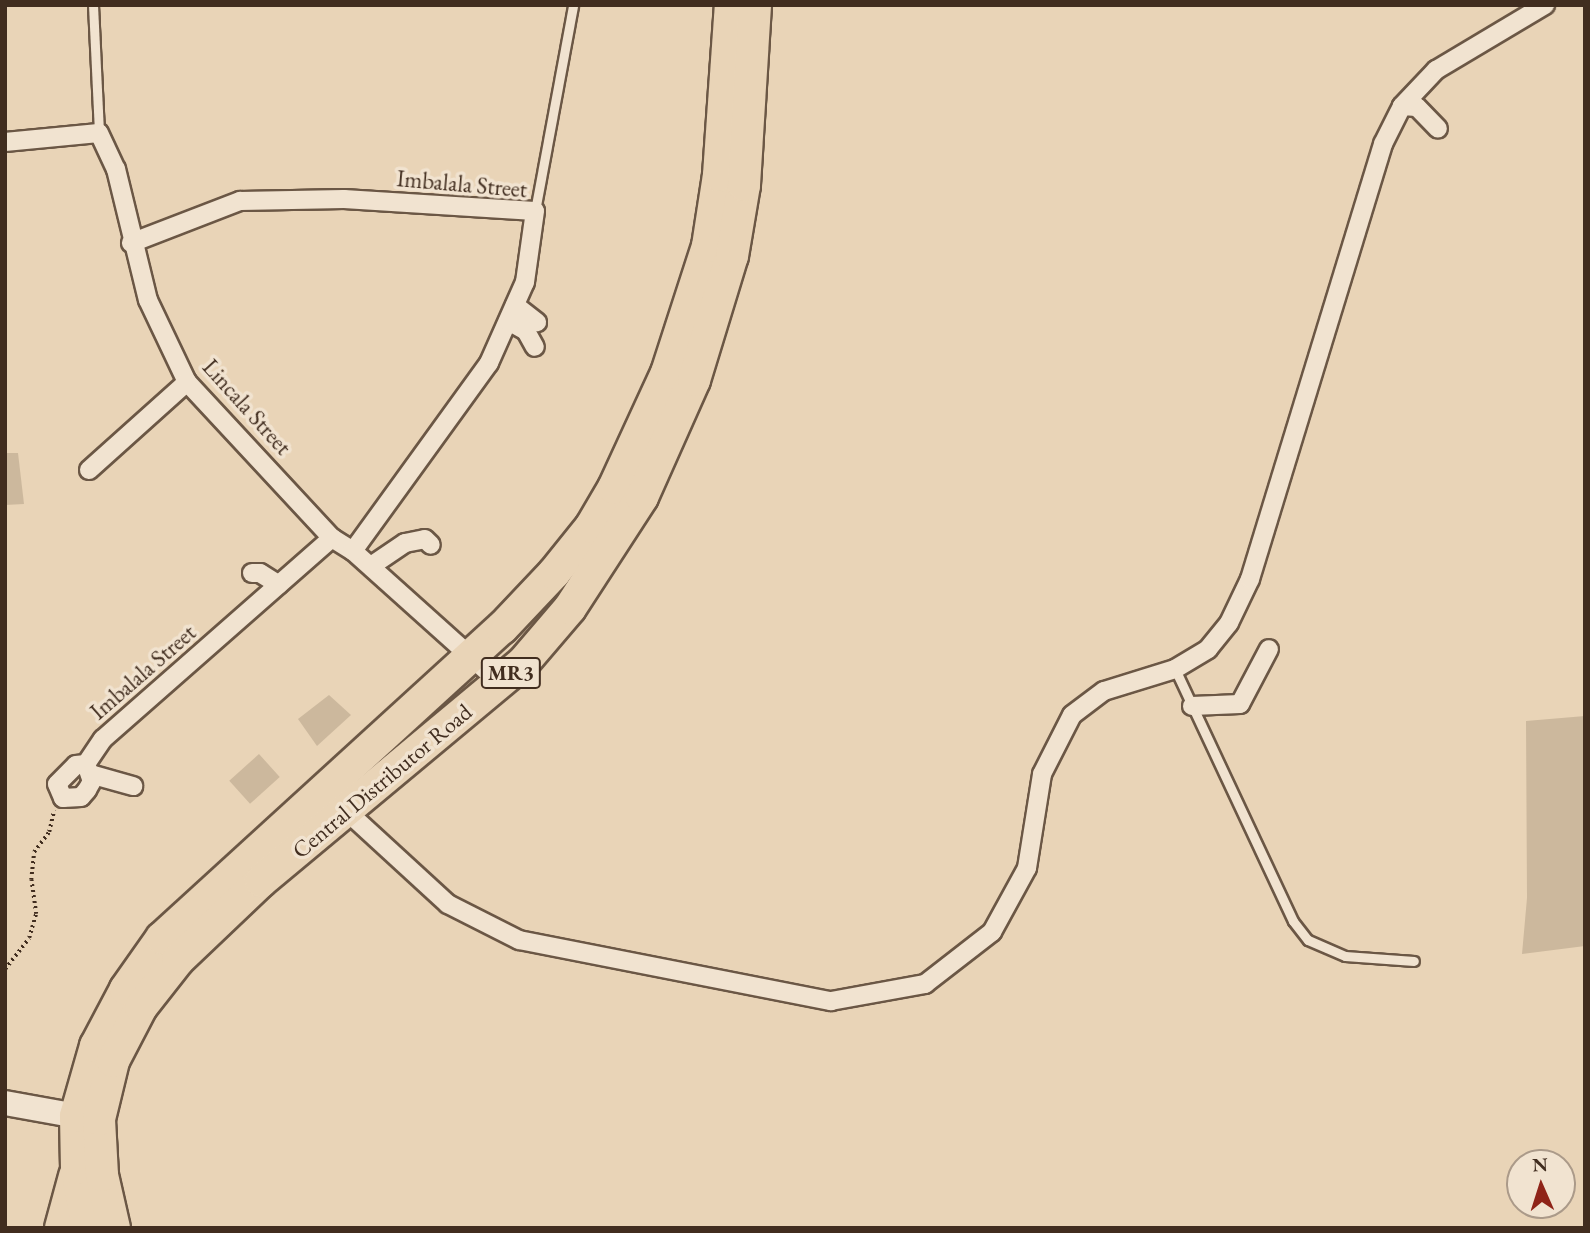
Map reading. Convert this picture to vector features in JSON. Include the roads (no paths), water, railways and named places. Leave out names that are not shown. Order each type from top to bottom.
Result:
[{"type":"highway","name":"Central Distributor Road","points":[[88,1228],[77,1168],[88,1118],[96,1046],[126,989],[162,938],[472,656],[554,573],[591,527],[667,373],[708,246],[719,174],[731,5]]},
{"type":"highway","name":"Central Distributor Road","points":[[114,1228],[88,1118],[141,1007],[178,960],[261,881],[500,683],[570,608],[642,497],[694,380],[732,256],[744,185],[755,5]]},
{"type":"highway","points":[[61,1228],[77,1168]]},
{"type":"main road","points":[[5,1103],[88,1118]]},
{"type":"street","points":[[326,787],[346,811],[448,904],[519,940],[831,1001],[925,984],[992,932],[1027,868],[1042,774],[1072,716],[1104,691],[1175,669],[1208,649],[1230,623],[1250,579],[1383,144],[1402,106],[1436,70],[1545,5]]},
{"type":"street","points":[[1402,106],[1417,107],[1437,129]]},
{"type":"street","points":[[5,142],[99,133]]},
{"type":"street","name":"Lincala Street","points":[[99,133],[116,169],[131,243],[148,300],[187,382],[332,538],[371,566],[500,683]]},
{"type":"street","name":"Imbalala Street","points":[[131,243],[240,201],[344,199],[535,211],[525,282],[489,363],[458,410],[353,551]]},
{"type":"street","points":[[511,313],[537,322]]},
{"type":"street","points":[[511,313],[535,347]]},
{"type":"street","points":[[89,470],[187,382]]},
{"type":"street","name":"Imbalala Street","points":[[88,769],[103,738],[332,538]]},
{"type":"street","points":[[371,566],[405,543],[425,539],[431,545]]},
{"type":"street","points":[[252,573],[260,573],[279,585]]},
{"type":"street","points":[[1192,706],[1240,704],[1269,649]]},
{"type":"street","points":[[88,769],[92,781],[80,797],[63,798],[57,784],[76,765],[88,769],[133,786]]},
{"type":"lane","points":[[93,5],[99,133]]},
{"type":"lane","points":[[535,211],[573,5]]},
{"type":"lane","points":[[1175,669],[1293,920],[1308,940],[1345,956],[1414,961]]}]
